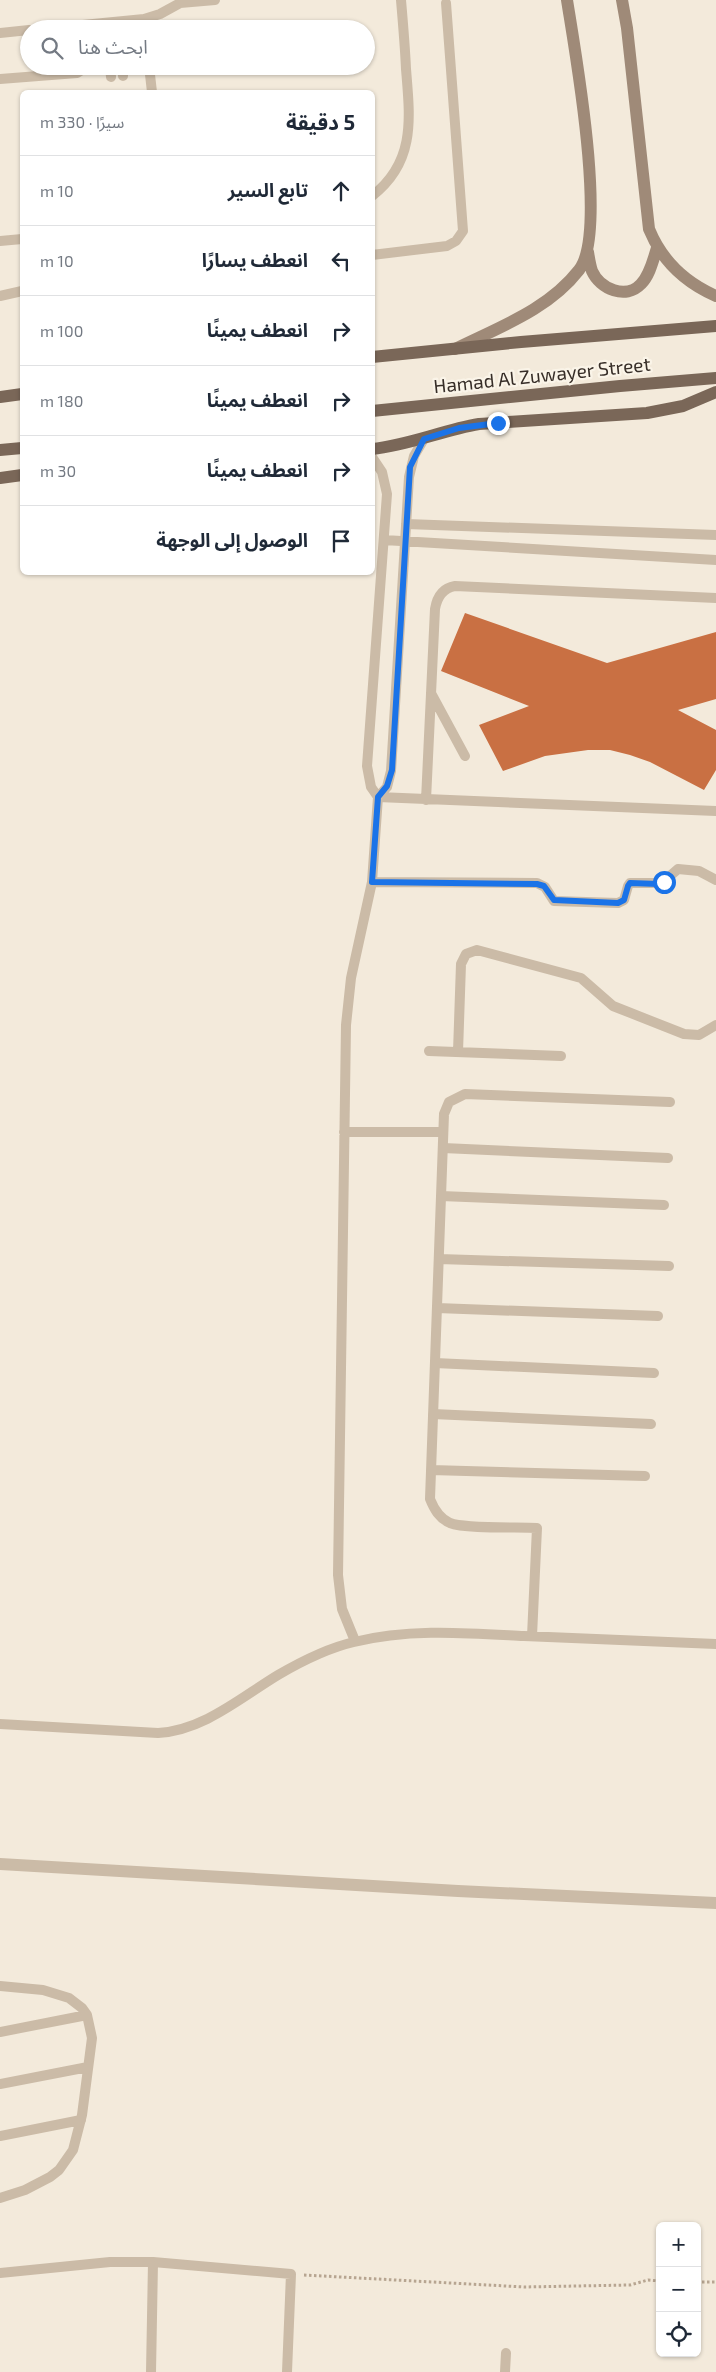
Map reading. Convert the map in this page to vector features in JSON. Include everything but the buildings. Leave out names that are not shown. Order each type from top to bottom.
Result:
[{"type":"main road","points":[[567,0],[587,146],[592,209],[588,252],[592,270],[597,279],[607,288],[621,292],[633,290],[642,284],[650,269],[656,248]]},
{"type":"main road","points":[[622,0],[627,28],[644,201],[649,229],[656,248],[687,280],[716,296]]},
{"type":"main road","points":[[455,348],[548,301],[581,268],[588,252]]},
{"type":"main road","name":"Hamad Al Zuwayer Street","points":[[375,357],[716,326]]},
{"type":"main road","name":"Hamad Al Zuwayer Street","points":[[375,411],[716,378]]},
{"type":"main road","points":[[375,448],[424,439],[479,424],[665,411],[703,399],[716,392]]},
{"type":"main road","points":[[0,397],[20,394]]},
{"type":"main road","points":[[0,450],[20,448]]},
{"type":"main road","points":[[0,478],[20,475]]},
{"type":"street","points":[[0,1864],[458,1891],[716,1903]]},
{"type":"lane","points":[[150,20],[180,3],[215,0]]},
{"type":"lane","points":[[375,193],[389,181],[403,156],[406,144],[409,111],[401,0]]},
{"type":"lane","points":[[375,255],[447,246],[456,242],[463,231],[446,3]]},
{"type":"lane","points":[[0,33],[20,31]]},
{"type":"lane","points":[[0,80],[55,75]]},
{"type":"lane","points":[[150,75],[152,90]]},
{"type":"lane","points":[[0,241],[20,239]]},
{"type":"lane","points":[[0,296],[20,291]]},
{"type":"lane","points":[[355,1642],[342,1609],[338,1575],[344,1132],[348,1002],[372,882],[378,797],[387,786],[392,770],[410,467],[424,439]]},
{"type":"lane","points":[[375,462],[386,483],[384,540],[367,766],[371,787],[378,797]]},
{"type":"lane","points":[[406,524],[716,535]]},
{"type":"lane","points":[[384,540],[716,560]]},
{"type":"lane","points":[[426,800],[436,603],[441,593],[450,587],[716,598]]},
{"type":"lane","points":[[431,693],[465,756]]},
{"type":"lane","points":[[378,797],[716,811]]},
{"type":"lane","points":[[372,882],[537,884],[544,886],[554,900],[618,903],[624,900],[630,883],[662,883],[678,869],[699,871],[716,880]]},
{"type":"lane","points":[[458,1052],[461,964],[466,954],[477,950],[581,978],[613,1006],[684,1034],[699,1035],[716,1024]]},
{"type":"lane","points":[[429,1051],[560,1056]]},
{"type":"lane","points":[[532,1636],[537,1528],[457,1525],[450,1523],[443,1519],[433,1506],[430,1491],[443,1132],[446,1108],[454,1098],[465,1094],[670,1102]]},
{"type":"lane","points":[[344,1132],[443,1132]]},
{"type":"lane","points":[[443,1148],[668,1158]]},
{"type":"lane","points":[[441,1196],[664,1206]]},
{"type":"lane","points":[[439,1259],[669,1266]]},
{"type":"lane","points":[[437,1308],[658,1316]]},
{"type":"lane","points":[[434,1363],[654,1373]]},
{"type":"lane","points":[[432,1414],[651,1424]]},
{"type":"lane","points":[[431,1470],[645,1476]]},
{"type":"lane","points":[[0,1724],[158,1733],[173,1732],[208,1719],[280,1674],[314,1656],[355,1642],[412,1634],[532,1636],[716,1644]]},
{"type":"lane","points":[[0,1986],[23,1987],[57,1994],[77,2004],[87,2015],[92,2038],[81,2120],[73,2150],[59,2170],[50,2177],[25,2190],[0,2198]]},
{"type":"lane","points":[[0,2032],[87,2015]]},
{"type":"lane","points":[[0,2084],[88,2067]]},
{"type":"lane","points":[[0,2136],[81,2120]]},
{"type":"lane","points":[[0,2273],[110,2262],[154,2262],[290,2274],[287,2372]]},
{"type":"lane","points":[[151,2372],[154,2262]]},
{"type":"lane","points":[[505,2372],[506,2353]]},
{"type":"path","points":[[290,2274],[524,2287],[630,2285],[648,2280],[656,2281]]},
{"type":"path","points":[[701,2282],[716,2282]]},
{"type":"route","points":[[498,423],[459,428],[424,439],[418,447],[410,467],[392,770],[387,786],[378,797],[372,882],[541,884],[547,890],[550,898],[559,902],[618,903],[626,897],[630,883],[659,884],[664,882]]}]
